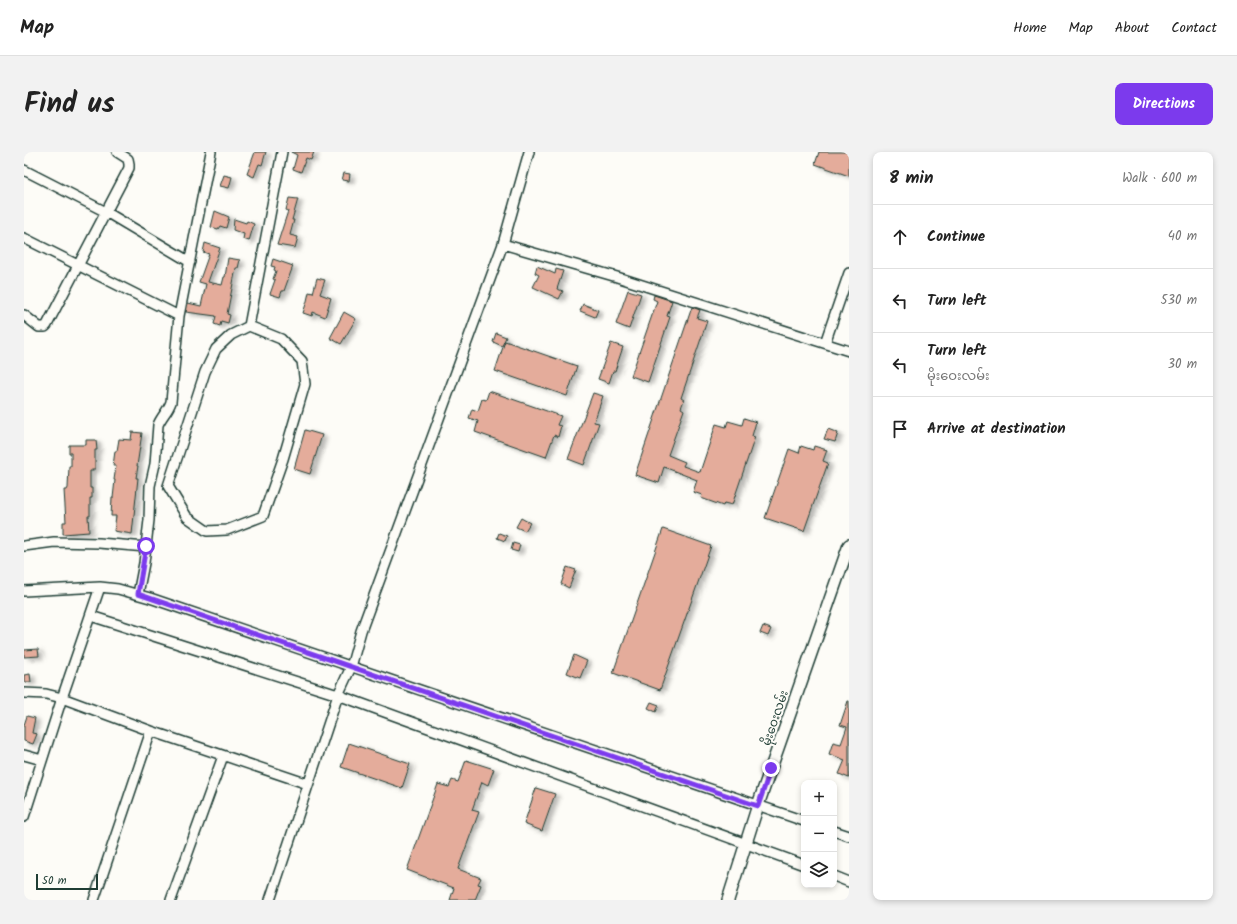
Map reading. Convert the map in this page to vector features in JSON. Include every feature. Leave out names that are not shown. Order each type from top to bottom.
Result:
[{"type":"street","points":[[24,315],[39,327],[45,327],[106,212],[129,164],[128,160],[117,152]]},
{"type":"street","points":[[138,594],[146,546],[150,486],[155,464],[158,425],[170,407],[171,402],[179,316],[211,152]]},
{"type":"street","points":[[249,326],[282,152]]},
{"type":"street","points":[[270,900],[338,696],[351,667],[361,631],[503,244],[529,152]]},
{"type":"street","points":[[24,170],[106,212],[190,262]]},
{"type":"street","points":[[24,238],[179,316]]},
{"type":"street","points":[[503,244],[617,277],[849,351]]},
{"type":"street","points":[[825,343],[849,274]]},
{"type":"street","points":[[249,326],[281,339],[302,361],[305,384],[283,459],[263,516],[227,530],[206,530],[187,517],[168,486],[205,372],[216,349],[231,335],[249,326]]},
{"type":"street","points":[[24,546],[62,542],[146,546]]},
{"type":"street","name":"မိုးဝေးလမ်း","points":[[728,900],[758,806],[849,545]]},
{"type":"street","points":[[24,591],[100,587],[118,589],[138,594],[801,820]]},
{"type":"street","points":[[24,817],[62,698],[100,587]]},
{"type":"street","points":[[91,616],[338,696],[801,865]]},
{"type":"street","points":[[24,693],[46,694],[62,698],[151,731],[308,784]]},
{"type":"street","points":[[94,900],[151,731]]},
{"type":"street","points":[[24,755],[42,760]]},
{"type":"street","points":[[171,900],[223,756]]},
{"type":"street","points":[[837,832],[849,836]]},
{"type":"street","points":[[837,877],[849,882]]},
{"type":"building","points":[[255,152],[266,152],[262,165],[259,164],[254,177],[247,174]]},
{"type":"building","points":[[291,152],[314,152],[311,160],[306,158],[301,172],[293,169],[297,155]]},
{"type":"building","points":[[819,152],[849,152],[849,176],[815,164]]},
{"type":"building","points":[[344,173],[350,174],[349,181],[342,180]]},
{"type":"building","points":[[224,175],[232,177],[229,188],[220,186]]},
{"type":"building","points":[[289,198],[298,199],[292,220],[294,220],[290,235],[298,237],[295,248],[277,245],[288,211],[286,210]]},
{"type":"building","points":[[215,211],[229,217],[226,228],[220,226],[218,229],[211,227]]},
{"type":"building","points":[[234,219],[246,223],[247,221],[254,224],[249,241],[243,239],[244,234],[233,230]]},
{"type":"building","points":[[205,243],[220,248],[208,282],[222,285],[228,258],[240,260],[238,268],[236,268],[227,314],[230,315],[228,323],[221,321],[220,326],[214,324],[216,316],[186,312],[188,303],[201,306],[206,284],[199,282],[209,254],[203,252]]},
{"type":"building","points":[[273,259],[293,266],[284,291],[282,291],[280,297],[270,294],[275,280],[273,279],[276,271],[274,270],[275,267],[271,266]]},
{"type":"building","points":[[537,266],[555,274],[556,269],[563,271],[557,289],[563,291],[559,299],[533,287],[539,275],[535,273]]},
{"type":"building","points":[[317,278],[325,280],[320,294],[331,298],[325,317],[313,312],[312,316],[303,313],[309,292],[313,293]]},
{"type":"building","points":[[628,290],[641,294],[629,329],[616,324]]},
{"type":"building","points":[[654,295],[672,301],[667,316],[670,317],[648,382],[631,376],[657,301],[653,299]]},
{"type":"building","points":[[583,304],[598,310],[595,317],[580,311]]},
{"type":"building","points":[[692,307],[700,310],[697,318],[707,321],[681,398],[684,400],[681,408],[684,410],[668,455],[685,462],[683,466],[700,472],[716,424],[726,427],[728,421],[742,425],[744,418],[756,422],[752,436],[755,437],[732,505],[724,503],[723,506],[701,498],[702,495],[693,492],[697,480],[664,467],[659,483],[635,475]]},
{"type":"building","points":[[344,312],[356,319],[341,344],[330,338]]},
{"type":"building","points":[[496,333],[506,337],[502,346],[493,342]]},
{"type":"building","points":[[505,341],[577,366],[567,396],[495,371]]},
{"type":"building","points":[[611,343],[623,347],[615,371],[613,371],[609,383],[598,379]]},
{"type":"building","points":[[489,391],[561,416],[557,425],[561,426],[558,437],[554,435],[546,457],[475,432],[478,421],[469,418],[472,409],[478,411],[482,399],[486,400]]},
{"type":"building","points":[[593,393],[603,396],[594,422],[599,423],[584,465],[568,459]]},
{"type":"building","points":[[828,429],[838,433],[835,442],[824,439]]},
{"type":"building","points":[[305,430],[322,435],[310,474],[294,469]]},
{"type":"building","points":[[132,432],[142,433],[137,466],[136,478],[138,478],[132,534],[114,531],[116,516],[111,516],[116,466],[113,466],[115,451],[117,451],[119,439],[131,440]]},
{"type":"building","points":[[86,440],[96,440],[97,450],[95,450],[95,469],[90,471],[90,488],[92,488],[92,498],[90,498],[90,516],[88,516],[89,532],[63,534],[63,522],[66,522],[64,490],[67,490],[68,488],[69,466],[71,466],[71,453],[69,453],[69,445],[86,445]]},
{"type":"building","points":[[801,446],[813,450],[814,446],[827,450],[823,461],[828,463],[804,531],[765,518],[789,449],[799,453]]},
{"type":"building","points":[[521,518],[530,523],[525,531],[516,527]]},
{"type":"building","points":[[663,529],[711,546],[660,690],[613,673]]},
{"type":"building","points":[[499,533],[507,536],[505,541],[497,538]]},
{"type":"building","points":[[513,543],[520,545],[518,552],[511,550]]},
{"type":"building","points":[[567,567],[576,570],[569,588],[561,584]]},
{"type":"building","points":[[763,626],[771,629],[768,636],[760,633]]},
{"type":"building","points":[[38,649],[39,656],[24,657],[24,650]]},
{"type":"building","points":[[574,655],[587,661],[580,678],[567,673]]},
{"type":"building","points":[[30,674],[31,682],[24,682],[24,675]]},
{"type":"building","points":[[848,701],[849,778],[839,774],[845,760],[829,754],[833,742],[841,744],[847,727],[840,725]]},
{"type":"building","points":[[651,702],[659,705],[656,712],[648,708]]},
{"type":"building","points":[[27,716],[35,718],[32,733],[37,734],[33,744],[24,741],[24,725]]},
{"type":"building","points":[[349,743],[410,764],[402,788],[341,767]]},
{"type":"building","points":[[466,760],[494,769],[488,785],[482,782],[472,810],[479,812],[458,869],[481,878],[478,884],[481,885],[475,900],[450,900],[454,888],[407,870],[438,784],[449,787],[452,780],[458,782]]},
{"type":"building","points":[[536,788],[555,794],[542,831],[524,824]]},
{"type":"route","points":[[146,546],[138,594],[758,806],[771,768]]}]
